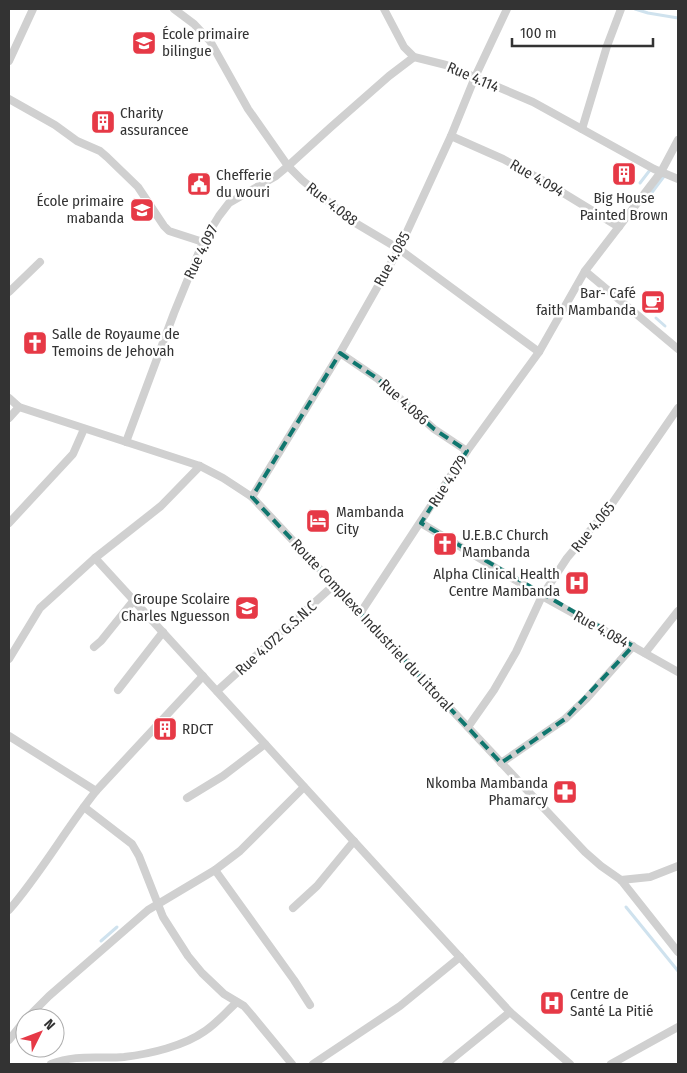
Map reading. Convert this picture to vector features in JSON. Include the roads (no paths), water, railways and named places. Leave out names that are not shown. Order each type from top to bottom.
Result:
[{"type":"street","points":[[9,61],[33,9]]},
{"type":"street","name":"Rue 4.088","points":[[174,9],[194,24],[210,41],[248,109],[288,166],[302,180],[352,221],[400,249],[539,352]]},
{"type":"street","points":[[384,9],[404,47],[414,57]]},
{"type":"street","name":"Rue 4.085","points":[[252,497],[340,353],[400,249],[451,136],[475,77],[507,9]]},
{"type":"street","points":[[582,129],[607,46],[621,9]]},
{"type":"street","name":"Rue 4.097","points":[[126,442],[203,242],[219,216],[229,204],[276,176],[389,76],[414,57]]},
{"type":"street","name":"Rue 4.114","points":[[414,57],[446,64],[533,102],[661,172],[678,179]]},
{"type":"street","points":[[9,99],[55,125],[78,141],[100,151],[138,187],[164,226],[169,230],[203,242]]},
{"type":"street","name":"Rue 4.094","points":[[451,136],[504,159],[619,227]]},
{"type":"street","name":"Rue 4.079","points":[[361,612],[467,451],[539,352],[586,271],[661,172],[678,140]]},
{"type":"street","points":[[9,292],[40,262]]},
{"type":"street","points":[[586,271],[678,349]]},
{"type":"street","name":"Rue 4.086","points":[[340,353],[378,378],[434,429],[467,451]]},
{"type":"street","points":[[9,398],[19,407],[9,418]]},
{"type":"street","name":"Route Complexe Industriel du Littoral","points":[[19,407],[200,466],[252,497],[585,852],[621,880],[678,952]]},
{"type":"street","name":"Rue 4.065","points":[[468,727],[494,690],[516,652],[542,596],[567,558],[609,508],[678,408]]},
{"type":"street","points":[[9,523],[73,454],[84,429]]},
{"type":"street","points":[[9,659],[40,608],[95,558],[161,506],[200,466]]},
{"type":"street","name":"Rue 4.084","points":[[421,523],[542,596],[678,672]]},
{"type":"street","points":[[95,558],[510,1012],[570,1064]]},
{"type":"street","name":"Rue 4.072 G.S.N.C","points":[[217,691],[335,584]]},
{"type":"street","points":[[94,647],[101,642],[134,600]]},
{"type":"street","points":[[645,653],[678,611]]},
{"type":"street","points":[[118,690],[162,632]]},
{"type":"street","points":[[502,763],[565,719],[587,698],[633,646]]},
{"type":"street","points":[[9,910],[29,887],[84,806],[203,676]]},
{"type":"street","points":[[9,736],[96,792]]},
{"type":"street","points":[[187,798],[223,776],[265,744]]},
{"type":"street","points":[[37,1008],[156,904],[215,870],[240,851],[304,786]]},
{"type":"street","points":[[84,806],[132,844],[139,856],[156,904],[188,956],[202,973],[224,994],[250,1013],[292,1064]]},
{"type":"street","points":[[293,908],[317,886],[354,841]]},
{"type":"street","points":[[621,880],[650,877],[678,866]]},
{"type":"street","points":[[215,870],[310,1005]]},
{"type":"street","points":[[313,1064],[400,1006],[460,957]]},
{"type":"street","points":[[52,1064],[70,1058],[116,1061],[170,1047],[201,1034],[237,1002]]},
{"type":"street","points":[[446,1064],[510,1012]]},
{"type":"street","points":[[611,1064],[678,1027]]},
{"type":"waterway","points":[[635,9],[678,18]]},
{"type":"waterway","points":[[640,183],[649,169]]},
{"type":"waterway","points":[[647,199],[665,175]]},
{"type":"waterway","points":[[656,318],[665,326]]},
{"type":"waterway","points":[[626,907],[678,971]]},
{"type":"waterway","points":[[101,941],[117,927]]},
{"type":"place","name":"École primaire bilingue","points":[[144,43]]},
{"type":"place","name":"Charity assurancee","points":[[103,122]]},
{"type":"place","name":"Big House Painted Brown","points":[[624,174]]},
{"type":"place","name":"Chefferie du wouri","points":[[199,184]]},
{"type":"place","name":"École primaire mabanda","points":[[142,210]]},
{"type":"place","name":"Bar- Café faith Mambanda","points":[[653,302]]},
{"type":"place","name":"Salle de Royaume de Temoins de Jehovah","points":[[35,343]]},
{"type":"place","name":"Mambanda City","points":[[318,521]]},
{"type":"place","name":"U.E.B.C Church Mambanda","points":[[445,544]]},
{"type":"place","name":"Alpha Clinical Health Centre Mambanda","points":[[577,583]]},
{"type":"place","name":"Groupe Scolaire Charles Nguesson","points":[[247,608]]},
{"type":"place","name":"RDCT","points":[[165,729]]},
{"type":"place","name":"Nkomba Mambanda Phamarcy","points":[[565,792]]},
{"type":"place","name":"Centre de Santé La Pitié","points":[[552,1003]]}]
